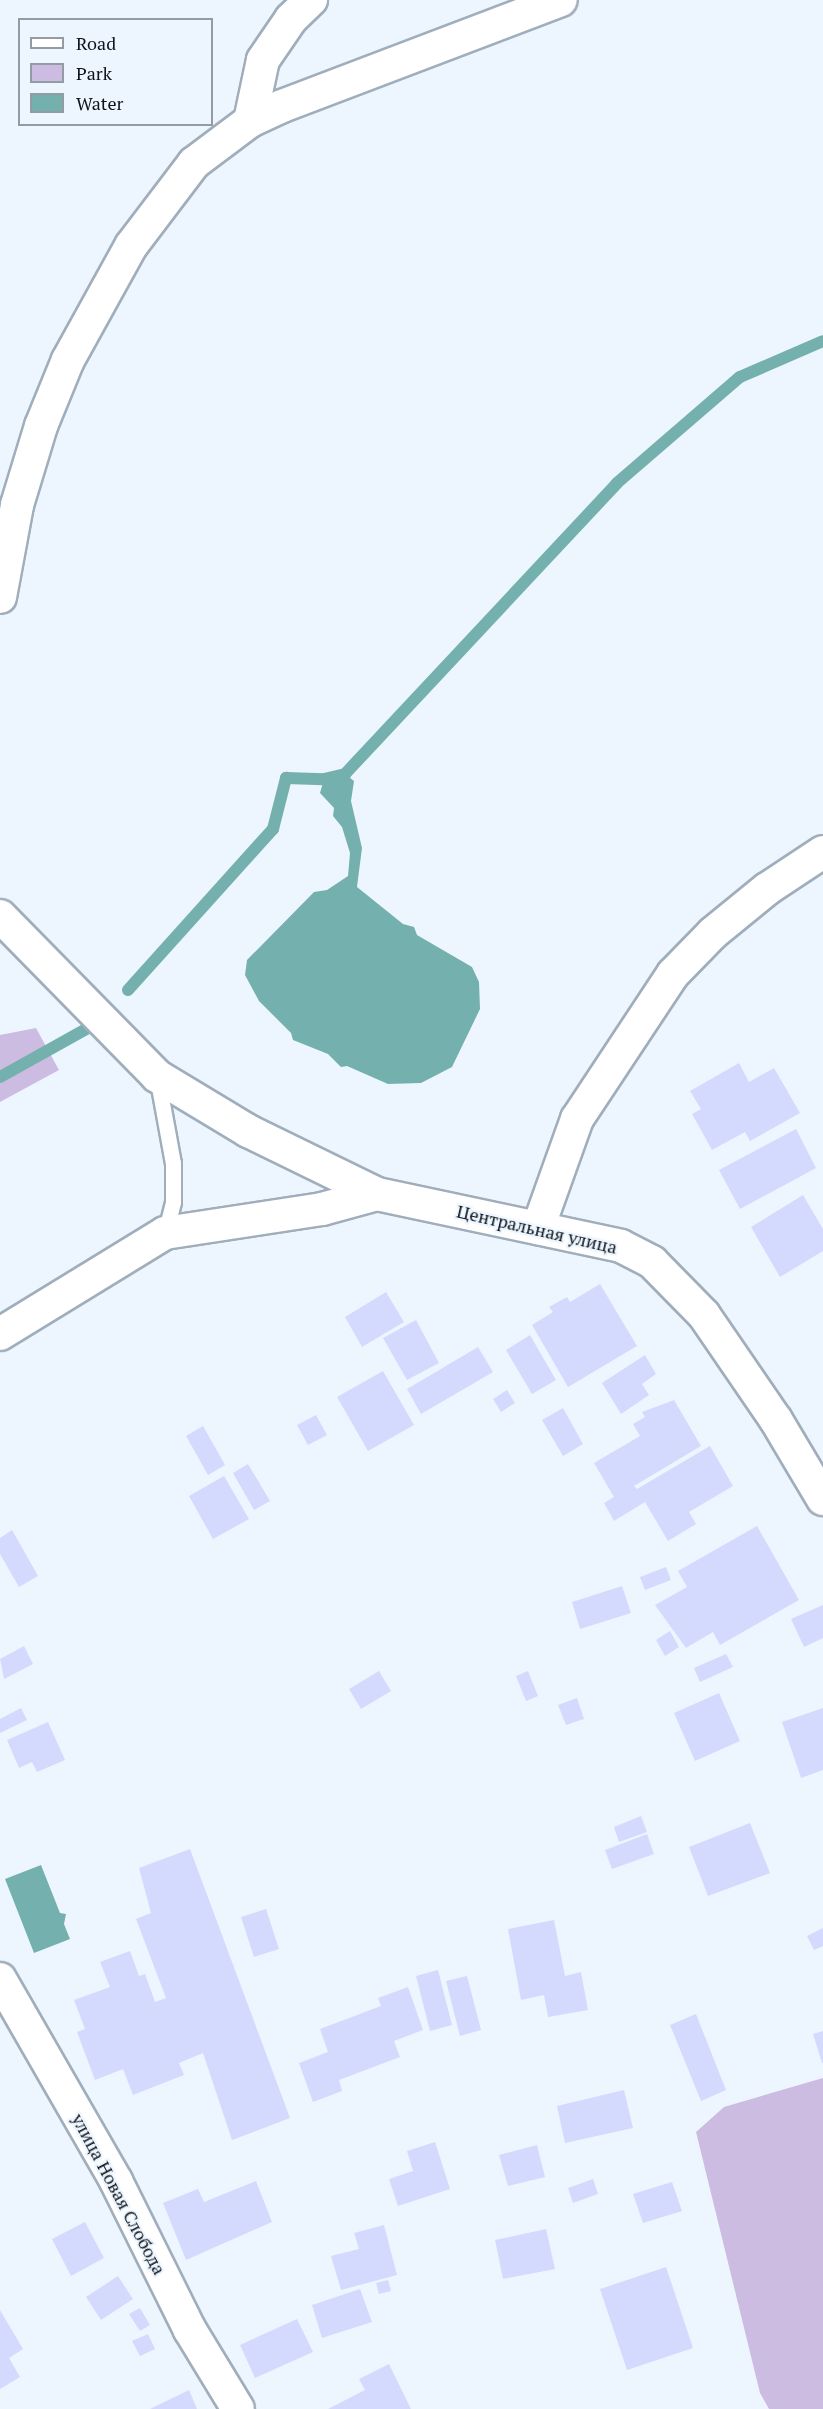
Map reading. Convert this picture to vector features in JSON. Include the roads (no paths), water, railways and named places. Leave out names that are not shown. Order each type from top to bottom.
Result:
[{"type":"street","points":[[250,121],[263,60],[291,19],[311,0]]},
{"type":"street","points":[[0,597],[17,505],[41,426],[68,360],[131,246],[170,190],[194,163],[250,121],[561,0]]},
{"type":"street","points":[[538,1228],[577,1119],[673,974],[713,933],[767,889],[823,852]]},
{"type":"street","name":"Центральная улица","points":[[0,916],[157,1076],[248,1131],[377,1194],[621,1246],[652,1262],[675,1282],[744,1372],[823,1499]]},
{"type":"street","points":[[0,1335],[165,1233],[322,1209],[377,1194]]},
{"type":"street","name":"улица Новая Слобода","points":[[0,1979],[116,2181],[190,2330],[238,2409]]},
{"type":"lane","points":[[157,1076],[173,1163],[173,1202],[165,1233]]},
{"type":"water","points":[[345,774],[354,781],[351,801],[362,848],[357,887],[403,924],[414,927],[417,935],[472,967],[479,982],[480,1009],[452,1067],[421,1083],[388,1084],[347,1066],[341,1067],[328,1054],[293,1040],[291,1033],[259,1001],[245,975],[247,960],[314,892],[327,890],[348,876],[350,853],[342,827],[333,816],[334,808],[320,793],[324,779]]},
{"type":"water","points":[[41,1865],[60,1913],[66,1914],[64,1924],[70,1939],[34,1953],[5,1879]]},
{"type":"waterway","points":[[128,990],[273,829],[286,778],[324,779],[345,774],[617,483],[740,377],[823,341]]},
{"type":"waterway","points":[[0,1077],[97,1023]]}]
